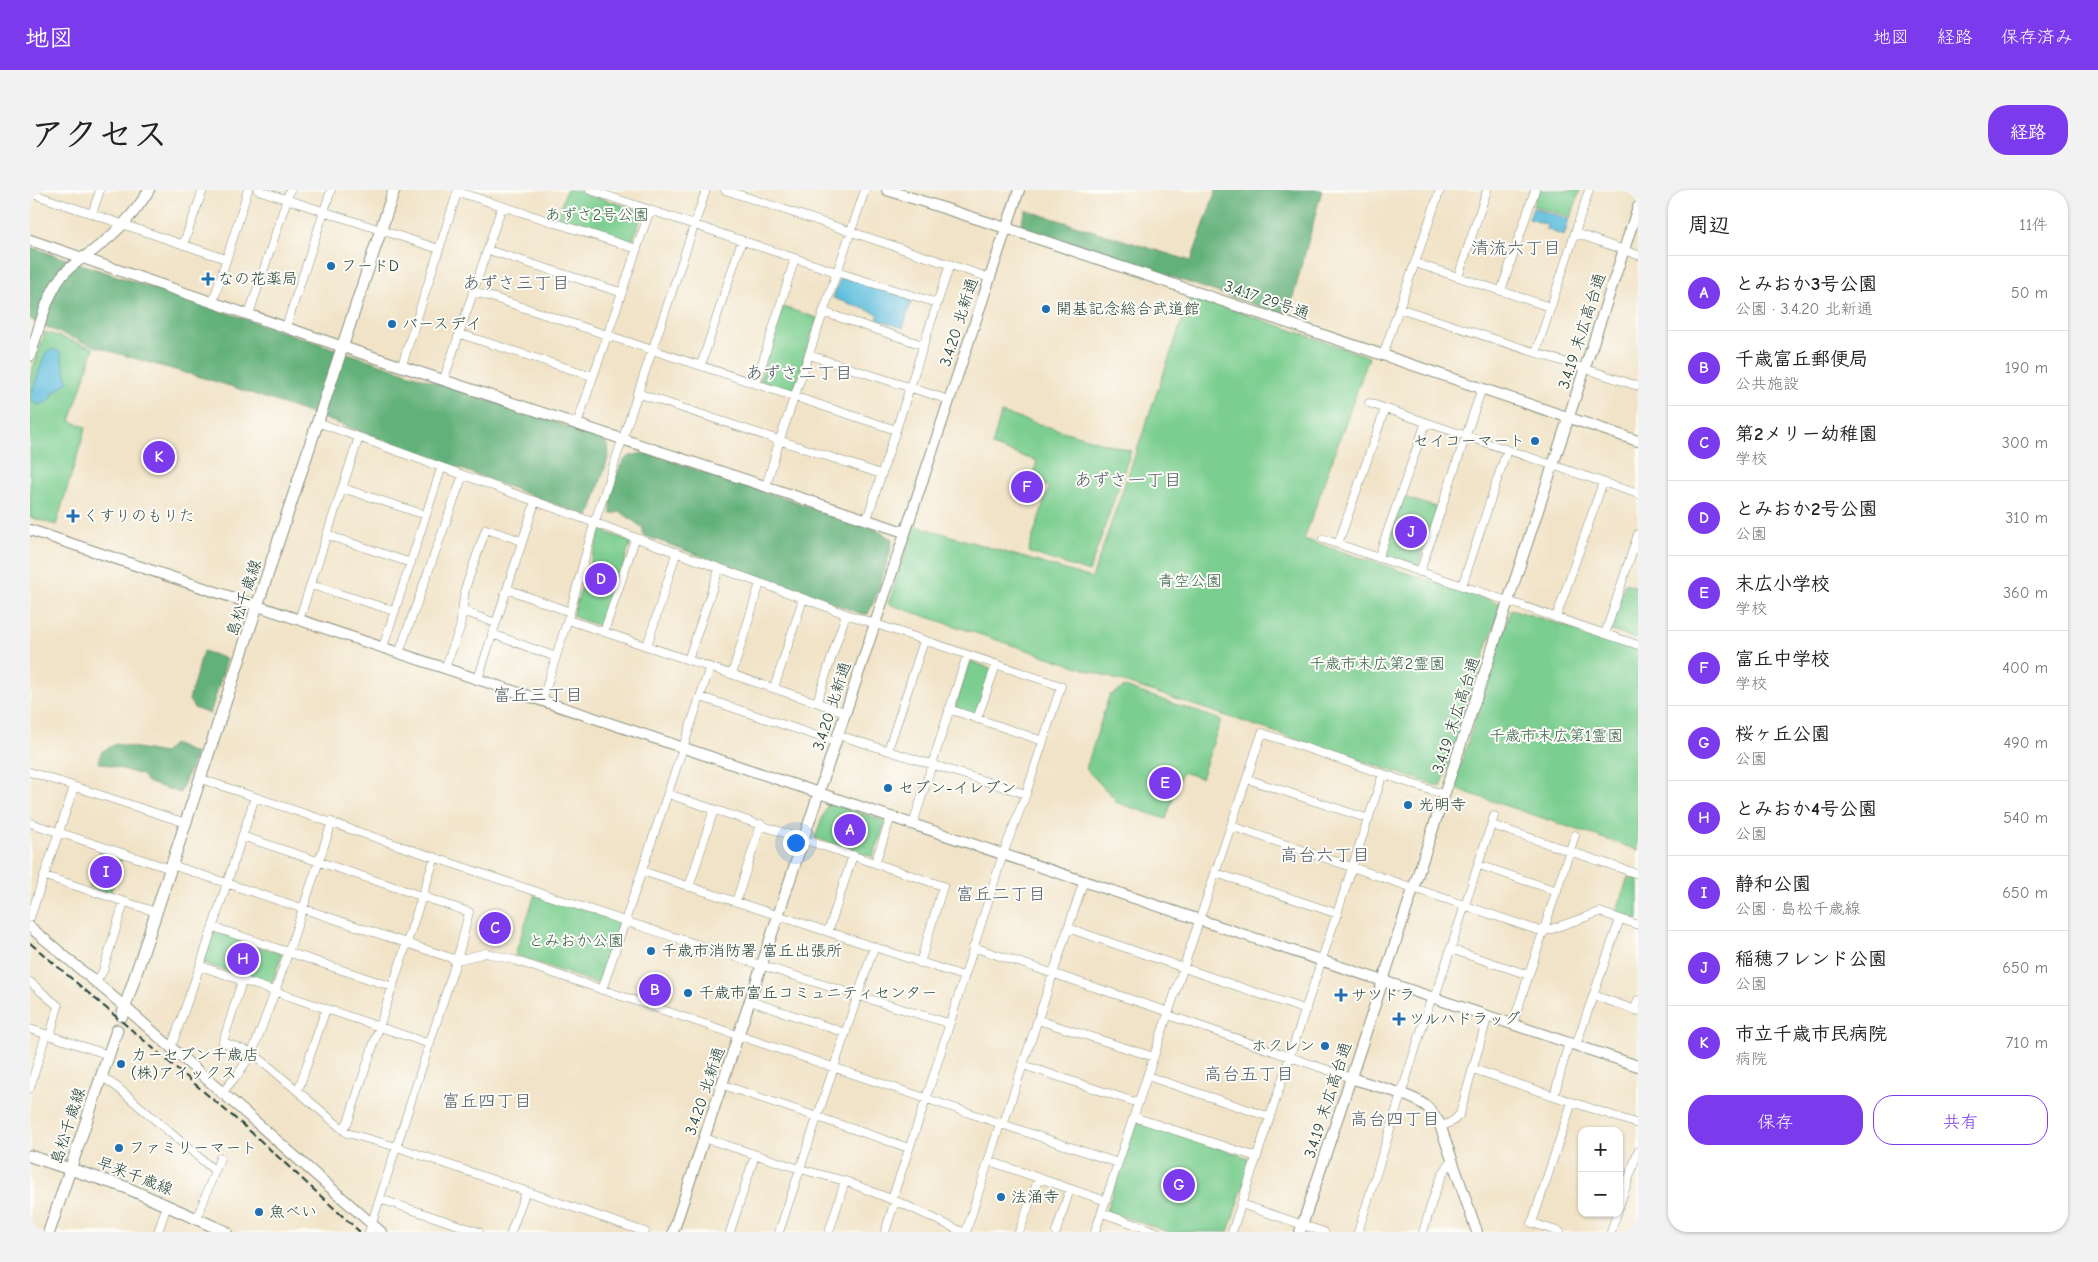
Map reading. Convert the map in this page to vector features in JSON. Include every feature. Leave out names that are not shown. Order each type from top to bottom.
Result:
[{"type":"main road","name":"島松千歳線","points":[[123,1012],[394,190]]},
{"type":"main road","name":"島松千歳線","points":[[50,1232],[117,1030]]},
{"type":"main road","name":"早来千歳線","points":[[30,1156],[125,1188],[226,1232]]},
{"type":"street","points":[[92,214],[100,190]]},
{"type":"street","points":[[30,356],[34,329],[62,276],[97,248],[141,204],[149,190]]},
{"type":"street","points":[[183,245],[203,190]]},
{"type":"street","points":[[213,302],[248,190]]},
{"type":"street","points":[[258,190],[439,249]]},
{"type":"street","points":[[249,314],[290,190]]},
{"type":"street","points":[[286,327],[331,190]]},
{"type":"street","points":[[590,190],[836,272],[937,303]]},
{"type":"street","points":[[542,701],[569,616],[594,524],[651,349],[706,190]]},
{"type":"street","points":[[725,190],[990,278]]},
{"type":"street","points":[[766,486],[780,439],[865,190]]},
{"type":"street","name":"3.4.17 29号通","points":[[887,190],[1006,228],[1638,441]]},
{"type":"street","name":"3.4.20 北新通","points":[[674,1232],[904,532],[1019,190]]},
{"type":"street","points":[[1383,355],[1440,190]]},
{"type":"street","points":[[1458,277],[1487,190]]},
{"type":"street","points":[[1501,291],[1535,190]]},
{"type":"street","points":[[1536,352],[1589,190]]},
{"type":"street","points":[[402,365],[458,191],[637,250]]},
{"type":"street","points":[[30,193],[226,259]]},
{"type":"street","points":[[444,379],[502,206]]},
{"type":"street","name":"3.4.19 末広高台通","points":[[1301,1228],[1415,888],[1638,207]]},
{"type":"street","points":[[577,424],[620,292],[637,250],[650,210]]},
{"type":"street","points":[[1575,234],[1638,255]]},
{"type":"street","points":[[30,240],[342,346],[904,532]]},
{"type":"street","points":[[701,366],[742,240]]},
{"type":"street","points":[[488,250],[620,292]]},
{"type":"street","points":[[756,383],[795,258]]},
{"type":"street","points":[[1414,263],[1550,308]]},
{"type":"street","points":[[867,519],[950,264]]},
{"type":"street","points":[[473,292],[896,430]]},
{"type":"street","points":[[1399,308],[1586,369],[1637,383]]},
{"type":"street","points":[[823,312],[923,345]]},
{"type":"street","points":[[460,334],[592,376]]},
{"type":"street","points":[[809,355],[949,400]]},
{"type":"street","points":[[1420,572],[1482,388]]},
{"type":"street","points":[[637,393],[882,474]]},
{"type":"street","points":[[1369,403],[1638,494]]},
{"type":"street","points":[[1338,544],[1385,409]]},
{"type":"street","points":[[317,422],[676,554],[924,641],[1061,686],[963,976],[926,1099],[909,1148],[885,1232]]},
{"type":"street","points":[[1378,558],[1426,422]]},
{"type":"street","points":[[299,620],[359,437]]},
{"type":"street","points":[[1462,586],[1507,450]]},
{"type":"street","points":[[383,647],[442,468]]},
{"type":"street","points":[[399,653],[463,475]]},
{"type":"street","points":[[1556,618],[1603,482]]},
{"type":"street","points":[[342,488],[426,515]]},
{"type":"street","points":[[478,679],[535,502]]},
{"type":"street","points":[[445,668],[460,628],[466,589],[486,529],[522,541]]},
{"type":"street","points":[[30,530],[819,794],[1433,996],[1638,1066]]},
{"type":"street","points":[[1605,634],[1638,534]]},
{"type":"street","points":[[327,535],[411,563]]},
{"type":"street","points":[[604,632],[635,539]]},
{"type":"street","points":[[1322,539],[1638,645]]},
{"type":"street","points":[[647,646],[676,554]]},
{"type":"street","points":[[688,660],[719,569]]},
{"type":"street","points":[[732,674],[760,583]]},
{"type":"street","points":[[311,585],[395,611]]},
{"type":"street","points":[[507,589],[604,632],[845,712]]},
{"type":"street","points":[[774,688],[803,599]]},
{"type":"street","points":[[463,611],[496,623]]},
{"type":"street","points":[[817,702],[846,614]]},
{"type":"street","points":[[492,634],[556,657]]},
{"type":"street","points":[[888,750],[924,641]]},
{"type":"street","points":[[913,824],[967,655]]},
{"type":"street","points":[[977,719],[996,665]]},
{"type":"street","points":[[602,990],[710,667]]},
{"type":"street","points":[[701,697],[837,738],[888,750],[1026,794]]},
{"type":"street","points":[[949,709],[1043,741]]},
{"type":"street","points":[[1095,1232],[1262,734],[1445,795]]},
{"type":"street","points":[[30,772],[186,823]]},
{"type":"street","points":[[1232,1232],[1323,961],[1383,774]]},
{"type":"street","points":[[201,779],[626,921],[948,1024]]},
{"type":"street","points":[[1247,779],[1369,819]]},
{"type":"street","points":[[30,918],[74,786]]},
{"type":"street","points":[[668,794],[943,886],[920,962]]},
{"type":"street","points":[[171,1048],[255,797]]},
{"type":"street","points":[[689,887],[714,809]]},
{"type":"street","points":[[1358,1232],[1400,1094],[1494,816]]},
{"type":"street","points":[[875,863],[891,817]]},
{"type":"street","points":[[222,1094],[252,1053],[276,992],[332,822]]},
{"type":"street","points":[[30,823],[227,883],[457,960],[486,953],[514,960],[1118,1163]]},
{"type":"street","points":[[736,902],[761,824]]},
{"type":"street","points":[[1492,825],[1638,874]]},
{"type":"street","points":[[1231,826],[1544,932],[1600,912],[1638,924]]},
{"type":"street","points":[[242,836],[469,912],[457,960],[370,1228]]},
{"type":"street","points":[[1513,1023],[1575,836]]},
{"type":"street","points":[[828,932],[853,855]]},
{"type":"street","points":[[342,1128],[348,1122],[435,857]]},
{"type":"street","points":[[1479,865],[1557,891]]},
{"type":"street","points":[[642,871],[963,976]]},
{"type":"street","points":[[1216,872],[1338,914]]},
{"type":"street","points":[[45,876],[156,912]]},
{"type":"street","points":[[704,1138],[800,1170],[845,1181],[894,1200],[965,1232],[1084,880]]},
{"type":"street","points":[[96,983],[103,971],[124,902]]},
{"type":"street","points":[[1554,1096],[1572,1044],[1594,996],[1620,919]]},
{"type":"street","points":[[213,927],[392,987]]},
{"type":"street","points":[[30,928],[96,983],[123,1012],[171,1048],[370,1228],[381,1232]]},
{"type":"street","points":[[1068,928],[1306,1010]]},
{"type":"street","points":[[779,1232],[874,947]]},
{"type":"street","points":[[973,947],[1169,1013],[1423,1103],[1430,1109],[1441,1127],[1477,1232]]},
{"type":"street","points":[[1450,949],[1529,975]]},
{"type":"street","points":[[200,966],[430,1044]]},
{"type":"street","points":[[242,981],[223,1042],[252,1053],[347,1133],[397,1147],[646,1232]]},
{"type":"street","points":[[30,982],[58,1006],[30,1088]]},
{"type":"street","points":[[1594,996],[1636,1011],[1638,1000]]},
{"type":"street","points":[[750,1002],[846,1033]]},
{"type":"street","points":[[296,1090],[300,1085],[326,1009]]},
{"type":"street","points":[[1441,1127],[1453,1121],[1460,1114],[1488,1015]]},
{"type":"street","points":[[1038,1020],[1154,1057]]},
{"type":"street","points":[[30,1029],[109,1055]]},
{"type":"street","points":[[1023,1065],[1138,1103]]},
{"type":"street","points":[[1473,1069],[1638,1124]]},
{"type":"street","points":[[101,1076],[117,1087],[215,1171]]},
{"type":"street","points":[[1148,1076],[1270,1117]]},
{"type":"street","points":[[723,1085],[909,1148]]},
{"type":"street","points":[[1560,1232],[1532,1223],[1572,1102]]},
{"type":"street","points":[[1134,1117],[1257,1157]]},
{"type":"street","points":[[1623,1195],[1638,1151]]},
{"type":"street","points":[[730,1232],[755,1155]]},
{"type":"street","points":[[197,1218],[220,1158]]},
{"type":"street","points":[[1423,1232],[1440,1182],[1452,1160]]},
{"type":"street","points":[[989,1161],[1106,1201]]},
{"type":"street","points":[[1019,1232],[1039,1178]]},
{"type":"street","points":[[829,1232],[845,1181]]},
{"type":"street","points":[[1056,1232],[1070,1189]]},
{"type":"street","points":[[511,1232],[526,1191]]},
{"type":"street","points":[[380,1199],[479,1232]]},
{"type":"street","points":[[1241,1204],[1301,1228],[1324,1232]]},
{"type":"street","points":[[158,1232],[167,1205]]},
{"type":"street","points":[[1102,1213],[1157,1232]]},
{"type":"street","points":[[1611,1232],[1616,1217]]},
{"type":"green space","name":"あずさ2号公園","points":[[566,190],[576,190],[637,210],[641,218],[632,243],[557,220]]},
{"type":"green space","points":[[1216,190],[1322,190],[1288,316],[1020,226],[1026,210],[1191,261]]},
{"type":"green space","points":[[1538,190],[1580,190],[1571,217],[1533,206]]},
{"type":"green space","points":[[30,247],[602,438],[608,447],[609,455],[589,517],[320,417],[230,386],[103,349],[30,319]]},
{"type":"green space","name":"青空公園","points":[[1191,295],[1369,357],[1304,539],[1501,604],[1441,787],[888,604],[914,525],[1092,578]]},
{"type":"green space","points":[[783,307],[817,318],[794,390],[791,392],[760,380]]},
{"type":"green space","points":[[45,332],[94,348],[70,421],[86,427],[56,525],[30,517],[30,377]]},
{"type":"green space","points":[[1001,413],[1131,451],[1089,572],[1028,552],[1049,487],[1031,480],[1037,461],[992,446]]},
{"type":"green space","points":[[643,453],[656,455],[719,478],[792,500],[835,517],[855,520],[892,539],[879,588],[868,614],[862,614],[643,535],[643,528],[621,512],[611,514],[612,493],[620,467],[628,457]]},
{"type":"green space","points":[[1404,497],[1438,508],[1417,568],[1383,555]]},
{"type":"green space","points":[[601,530],[631,542],[602,627],[572,616]]},
{"type":"green space","points":[[1625,583],[1638,587],[1638,640],[1609,630]]},
{"type":"green space","name":"千歳市末広第1霊園","points":[[1511,609],[1638,649],[1638,850],[1453,788]]},
{"type":"green space","points":[[203,651],[227,659],[210,714],[194,708],[189,700]]},
{"type":"green space","points":[[970,661],[992,669],[976,715],[955,708]]},
{"type":"green space","points":[[1125,687],[1221,720],[1201,778],[1182,772],[1166,819],[1115,802],[1115,799],[1086,769],[1109,696]]},
{"type":"green space","points":[[116,744],[164,753],[173,744],[196,754],[180,793],[147,782],[142,775],[98,762],[102,751]]},
{"type":"green space","points":[[828,803],[886,821],[873,857],[815,838]]},
{"type":"green space","points":[[101,850],[122,856],[110,894],[89,887]]},
{"type":"green space","points":[[1628,877],[1638,880],[1638,920],[1616,913]]},
{"type":"green space","name":"とみおか公園","points":[[535,894],[620,921],[598,984],[515,955]]},
{"type":"green space","points":[[214,931],[282,954],[271,986],[203,963]]},
{"type":"green space","points":[[1137,1121],[1252,1159],[1228,1232],[1169,1232],[1106,1211]]},
{"type":"water","points":[[1533,208],[1569,219],[1564,236],[1546,229],[1547,225],[1529,219]]},
{"type":"water","points":[[841,276],[912,299],[903,328],[877,319],[879,314],[833,298]]},
{"type":"water","points":[[54,349],[60,352],[68,382],[53,393],[51,400],[39,405],[32,401],[33,389],[46,352]]},
{"type":"railway","points":[[30,943],[251,1132],[360,1232]]},
{"type":"place","name":"フードD","points":[[331,266]]},
{"type":"place","name":"なの花薬局","points":[[208,279]]},
{"type":"place","name":"開基記念総合武道館","points":[[1046,309]]},
{"type":"place","name":"バースデイ","points":[[392,324]]},
{"type":"place","name":"セイコーマート","points":[[1535,441]]},
{"type":"place","name":"市立千歳市民病院","points":[[159,457]]},
{"type":"place","name":"富丘中学校","points":[[1027,487]]},
{"type":"place","name":"くすりのもりた","points":[[73,516]]},
{"type":"place","name":"稲穂フレンド公園","points":[[1411,532]]},
{"type":"place","name":"とみおか2号公園","points":[[601,579]]},
{"type":"place","name":"末広小学校","points":[[1165,783]]},
{"type":"place","name":"セブン-イレブン","points":[[888,788]]},
{"type":"place","name":"光明寺","points":[[1408,805]]},
{"type":"place","name":"とみおか3号公園","points":[[850,830]]},
{"type":"place","name":"静和公園","points":[[106,872]]},
{"type":"place","name":"第2メリー幼稚園","points":[[495,928]]},
{"type":"place","name":"千歳市消防署 富丘出張所","points":[[651,951]]},
{"type":"place","name":"とみおか4号公園","points":[[243,959]]},
{"type":"place","name":"千歳富丘郵便局","points":[[655,990]]},
{"type":"place","name":"千歳市富丘コミュニティセンター","points":[[688,993]]},
{"type":"place","name":"サツドラ","points":[[1341,995]]},
{"type":"place","name":"ツルハドラッグ","points":[[1399,1019]]},
{"type":"place","name":"ホクレン","points":[[1325,1046]]},
{"type":"place","name":"カーセブン千歳店 (株)アイックス","points":[[121,1064]]},
{"type":"place","name":"ファミリーマート","points":[[119,1148]]},
{"type":"place","name":"桜ヶ丘公園","points":[[1179,1185]]},
{"type":"place","name":"法涌寺","points":[[1001,1197]]},
{"type":"place","name":"魚べい","points":[[259,1212]]},
{"type":"district","name":"清流六丁目","points":[[1516,248]]},
{"type":"district","name":"あずさ三丁目","points":[[516,283]]},
{"type":"district","name":"あずさ二丁目","points":[[799,373]]},
{"type":"district","name":"あずさ一丁目","points":[[1128,480]]},
{"type":"district","name":"富丘三丁目","points":[[538,695]]},
{"type":"district","name":"高台六丁目","points":[[1325,855]]},
{"type":"district","name":"富丘二丁目","points":[[1001,894]]},
{"type":"district","name":"高台五丁目","points":[[1249,1074]]},
{"type":"district","name":"富丘四丁目","points":[[487,1101]]},
{"type":"district","name":"高台四丁目","points":[[1395,1119]]},
{"type":"park label","name":"千歳市末広第2霊園","points":[[1377,664]]}]
